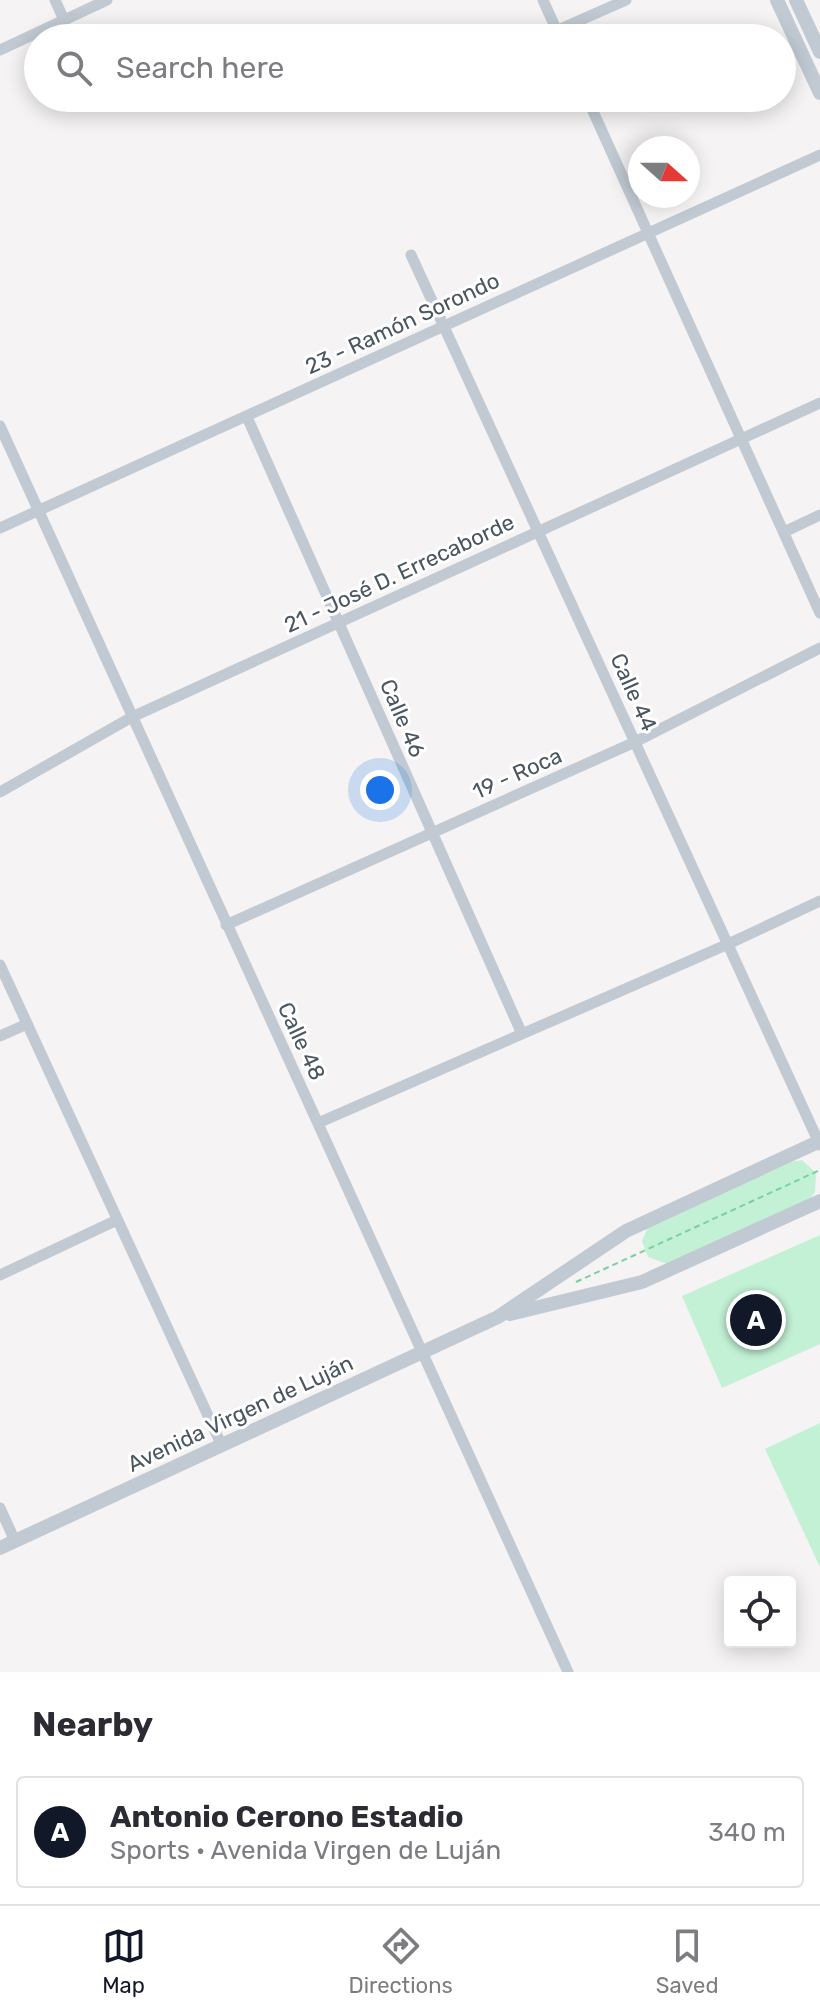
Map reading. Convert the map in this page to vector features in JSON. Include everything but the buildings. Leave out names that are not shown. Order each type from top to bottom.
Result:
[{"type":"street","points":[[55,0],[64,20]]},
{"type":"street","points":[[55,24],[107,0]]},
{"type":"street","points":[[543,0],[554,24]]},
{"type":"street","points":[[578,24],[626,0]]},
{"type":"street","points":[[777,0],[788,24]]},
{"type":"street","points":[[796,0],[820,52]]},
{"type":"street","points":[[0,50],[24,39]]},
{"type":"street","points":[[796,41],[820,93]]},
{"type":"street","points":[[593,112],[820,613]]},
{"type":"street","name":"23 - Ramón Sorondo","points":[[0,528],[820,155]]},
{"type":"street","name":"Calle 44","points":[[411,255],[819,1142]]},
{"type":"street","name":"21 - José D. Errecaborde","points":[[0,792],[132,717],[820,403]]},
{"type":"street","name":"Calle 46","points":[[247,417],[522,1034]]},
{"type":"street","name":"Calle 48","points":[[0,426],[568,1672]]},
{"type":"street","points":[[784,532],[820,515]]},
{"type":"street","name":"19 - Roca","points":[[226,925],[635,742],[820,648]]},
{"type":"street","points":[[318,1123],[820,901]]},
{"type":"street","points":[[0,965],[222,1446]]},
{"type":"street","points":[[0,1036],[27,1024]]},
{"type":"street","name":"Avenida Virgen de Luján","points":[[0,1548],[498,1317],[626,1231],[819,1142]]},
{"type":"street","name":"Avenida Virgen de Luján","points":[[498,1317],[642,1282],[820,1201]]},
{"type":"street","points":[[0,1275],[117,1220]]},
{"type":"street","points":[[0,1508],[15,1541]]},
{"type":"path","points":[[570,1285],[820,1170]]},
{"type":"green space","points":[[802,1160],[816,1173],[815,1192],[809,1200],[667,1264],[648,1257],[642,1241],[648,1227],[791,1162]]},
{"type":"green space","points":[[820,1235],[820,1344],[722,1388],[682,1296]]},
{"type":"green space","points":[[820,1423],[820,1567],[765,1449]]},
{"type":"place","name":"Antonio Cerono Estadio","points":[[756,1320]]}]
